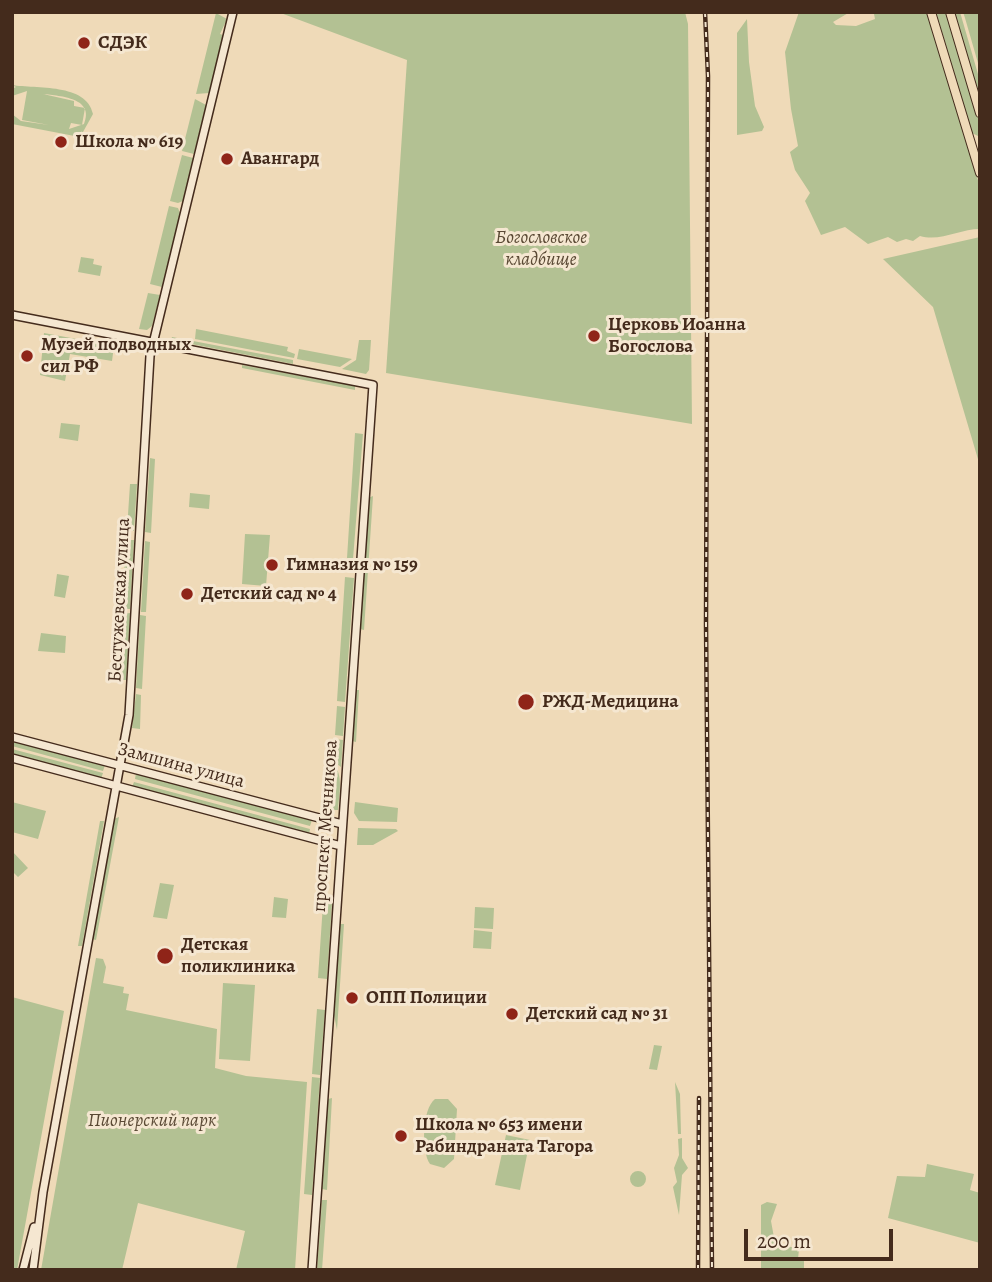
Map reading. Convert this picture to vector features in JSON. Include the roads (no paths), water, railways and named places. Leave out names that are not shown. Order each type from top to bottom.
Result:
[{"type":"main road","points":[[931,12],[976,144],[980,173]]},
{"type":"main road","points":[[950,12],[980,113]]},
{"type":"street","name":"Бестужевская улица","points":[[33,1270],[43,1192],[129,715],[153,342],[233,12]]},
{"type":"street","points":[[12,315],[153,342]]},
{"type":"street","name":"проспект Мечникова","points":[[153,342],[373,384],[312,1270]]},
{"type":"street","name":"Замшина улица","points":[[12,737],[342,824]]},
{"type":"street","name":"Замшина улица","points":[[12,758],[341,846]]},
{"type":"street","name":"Бестужевская улица","points":[[23,1270],[43,1192]]},
{"type":"railway","points":[[705,12],[708,76],[706,624],[712,1270]]},
{"type":"railway","points":[[698,1270],[699,1098]]},
{"type":"place","name":"СДЭК","points":[[84,43]]},
{"type":"place","name":"Школа № 619","points":[[61,142]]},
{"type":"place","name":"Авангард","points":[[227,159]]},
{"type":"place","name":"Церковь Иоанна Богослова","points":[[594,336]]},
{"type":"place","name":"Музей подводных сил РФ","points":[[27,356]]},
{"type":"place","name":"Гимназия № 159","points":[[272,565]]},
{"type":"place","name":"Детский сад № 4","points":[[187,594]]},
{"type":"place","name":"РЖД-Медицина","points":[[526,702]]},
{"type":"place","name":"Детская поликлиника","points":[[165,956]]},
{"type":"place","name":"ОПП Полиции","points":[[352,998]]},
{"type":"place","name":"Детский сад № 31","points":[[512,1014]]},
{"type":"place","name":"Школа № 653 имени Рабиндраната Тагора","points":[[401,1136]]},
{"type":"park label","name":"Богословское кладбище","points":[[541,249]]},
{"type":"park label","name":"Пионерский парк","points":[[152,1121]]}]
